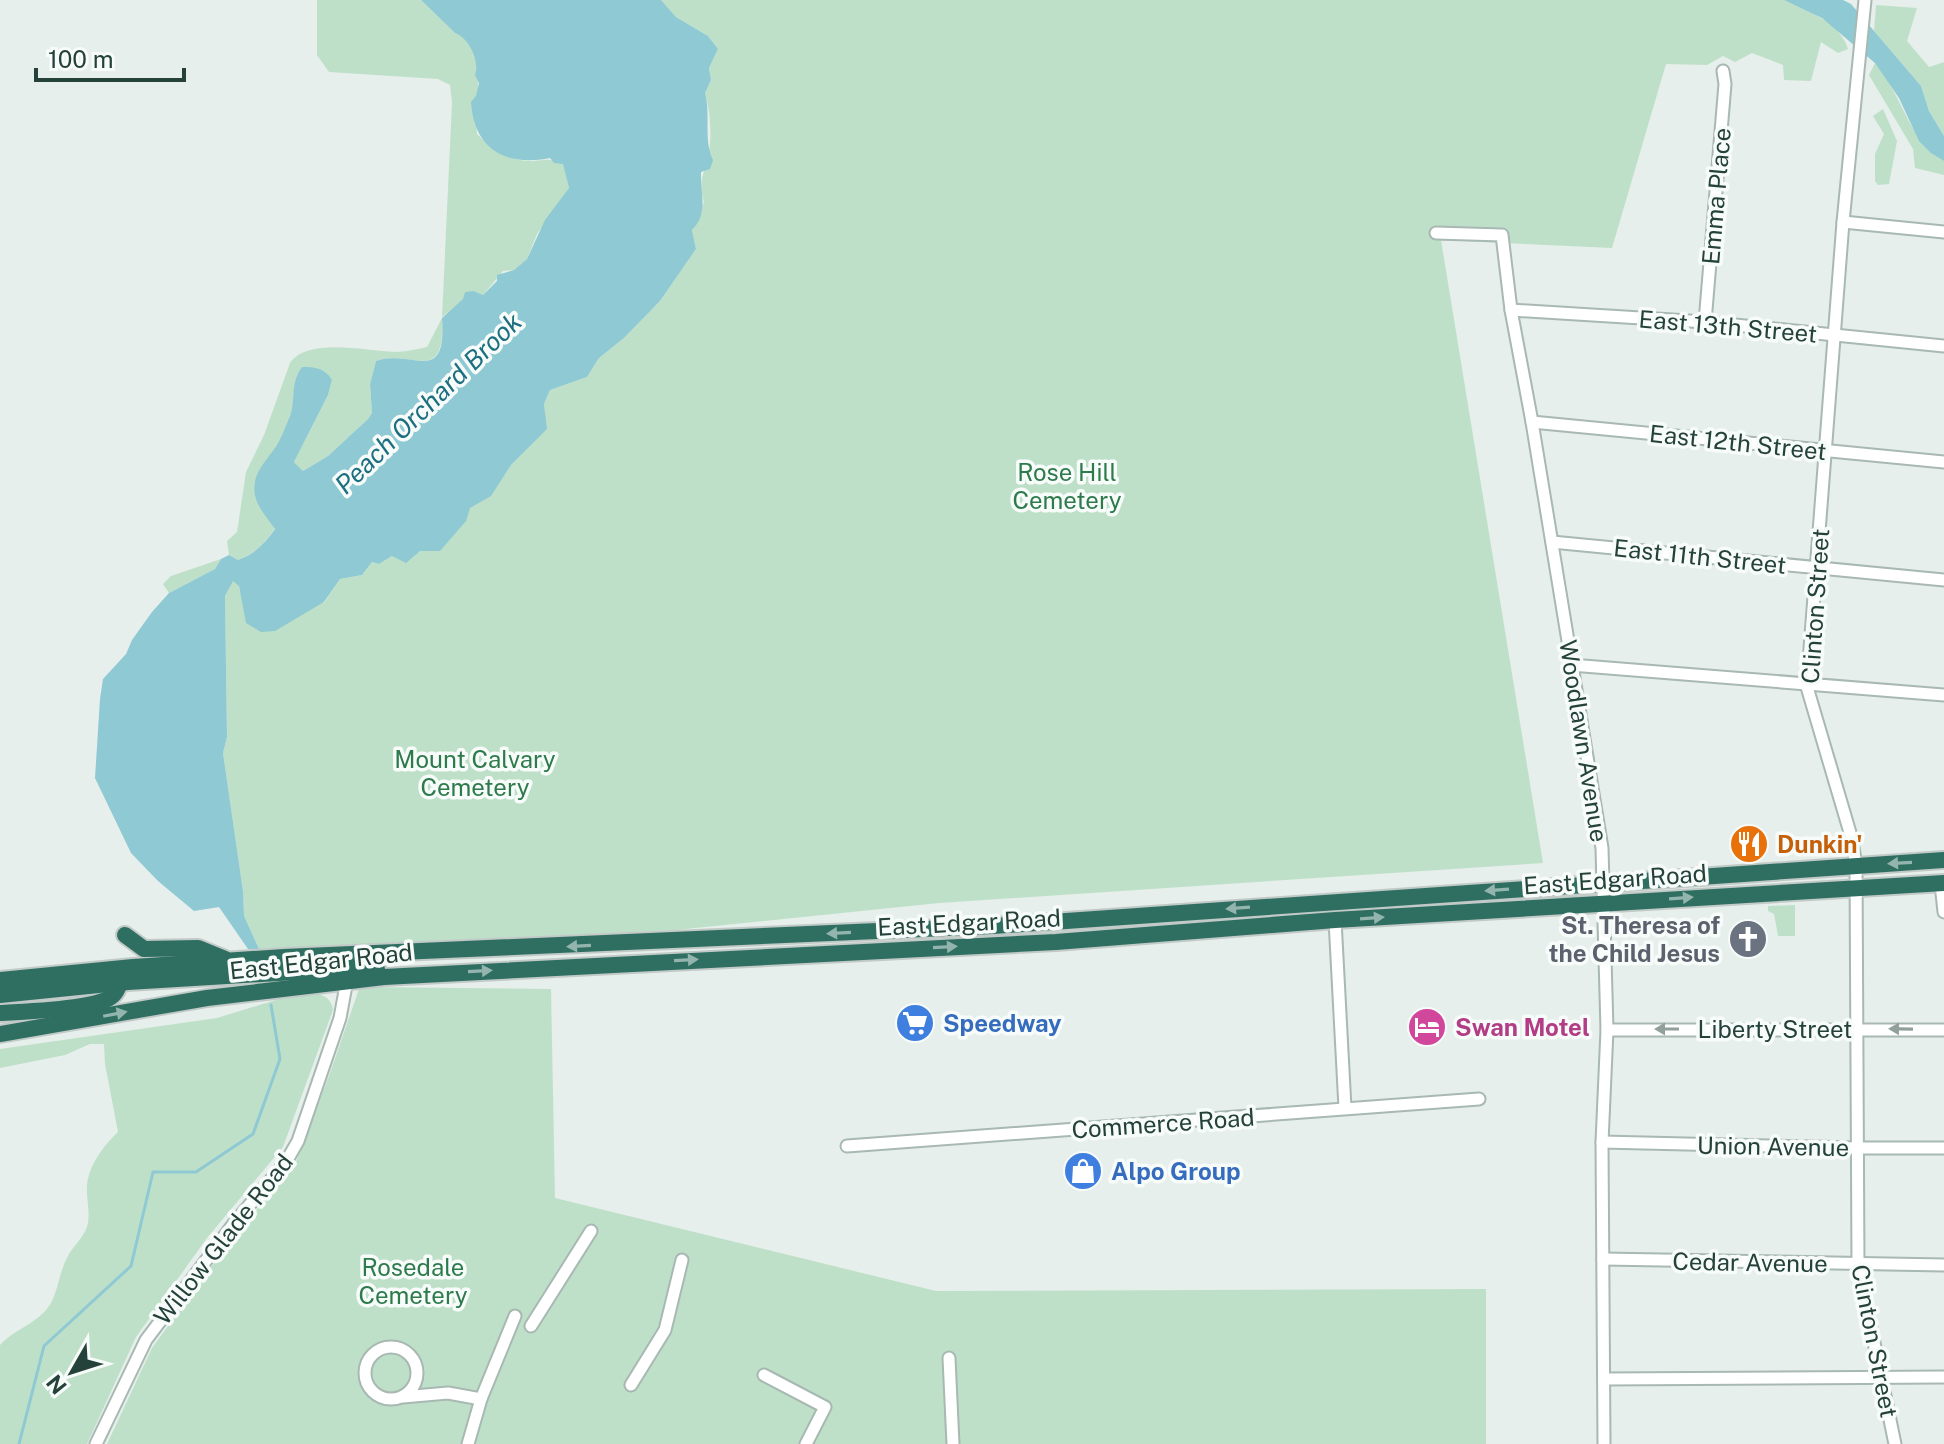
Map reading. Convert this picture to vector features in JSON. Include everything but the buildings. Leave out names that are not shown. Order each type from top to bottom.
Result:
[{"type":"highway","points":[[1856,865],[1944,860]]},
{"type":"highway","name":"East Edgar Road","points":[[0,980],[122,975],[230,961],[993,926],[1856,865]]},
{"type":"highway","name":"East Edgar Road","points":[[0,1034],[172,1003],[347,980],[1056,942],[1335,920],[1942,884]]},
{"type":"highway","points":[[125,935],[144,949],[198,948],[230,961]]},
{"type":"highway","points":[[0,995],[122,975],[361,968],[436,974]]},
{"type":"highway","points":[[0,1016],[108,999],[117,991],[122,975]]},
{"type":"highway","points":[[0,1042],[38,1028]]},
{"type":"street","name":"Clinton Street","points":[[1865,0],[1843,222],[1807,684],[1851,836],[1856,865],[1858,1265],[1895,1444]]},
{"type":"street","name":"Emma Place","points":[[1705,322],[1725,84],[1723,71]]},
{"type":"street","points":[[1843,222],[1944,232]]},
{"type":"street","name":"Woodlawn Avenue","points":[[1436,233],[1502,235],[1511,310],[1602,848],[1607,1030],[1602,1142],[1604,1444]]},
{"type":"street","name":"East 13th Street","points":[[1511,310],[1705,322],[1944,346]]},
{"type":"street","name":"East 12th Street","points":[[1532,422],[1944,462]]},
{"type":"street","name":"East 11th Street","points":[[1552,542],[1944,580]]},
{"type":"street","points":[[1571,665],[1944,695]]},
{"type":"street","points":[[1942,884],[1944,912]]},
{"type":"street","points":[[1335,920],[1345,1108]]},
{"type":"street","name":"Willow Glade Road","points":[[96,1444],[146,1340],[235,1222],[286,1162],[298,1141],[340,1018],[347,980]]},
{"type":"street","name":"Liberty Street","points":[[1607,1030],[1944,1030]]},
{"type":"street","name":"Commerce Road","points":[[847,1146],[1479,1099]]},
{"type":"street","name":"Union Avenue","points":[[1602,1142],[1944,1148]]},
{"type":"street","points":[[531,1326],[591,1231]]},
{"type":"street","name":"Cedar Avenue","points":[[1603,1259],[1944,1265]]},
{"type":"street","points":[[631,1385],[665,1330],[682,1260]]},
{"type":"street","points":[[468,1444],[510,1320],[515,1316]]},
{"type":"street","points":[[403,1397],[416,1382],[415,1362],[400,1349],[380,1350],[372,1356],[365,1375],[368,1385],[383,1398],[403,1397],[448,1393],[481,1399]]},
{"type":"street","points":[[949,1358],[953,1444]]},
{"type":"street","points":[[764,1375],[825,1407],[806,1444]]},
{"type":"street","points":[[1604,1379],[1944,1377]]},
{"type":"green space","points":[[317,0],[421,0],[455,33],[466,39],[472,49],[478,78],[477,134],[509,157],[525,161],[552,160],[564,164],[569,188],[537,234],[527,259],[514,270],[503,271],[483,295],[474,291],[442,317],[452,102],[450,85],[438,79],[329,72],[317,55]]},
{"type":"green space","name":"Rose Hill Cemetery","points":[[661,0],[1784,0],[1831,25],[1848,49],[1838,53],[1821,42],[1811,81],[1784,80],[1783,65],[1752,53],[1735,62],[1723,56],[1707,65],[1666,64],[1612,248],[1441,240],[1543,863],[939,903],[676,930],[259,949],[244,917],[223,753],[227,737],[225,596],[233,580],[239,585],[240,593],[324,603],[340,579],[362,575],[372,562],[379,564],[491,495],[511,465],[546,429],[544,404],[550,390],[587,377],[599,358],[624,338],[660,301],[696,249],[692,230],[704,202],[702,181],[710,137],[705,93],[711,80],[709,68],[718,49],[708,36],[676,17]]},
{"type":"green space","points":[[1876,5],[1917,8],[1907,41],[1929,67],[1944,62],[1944,136],[1929,111],[1921,86],[1874,31]]},
{"type":"green space","points":[[1875,63],[1913,129],[1944,161],[1944,175],[1915,168],[1913,149],[1869,75]]},
{"type":"green space","points":[[1883,109],[1897,141],[1889,184],[1878,185],[1875,181],[1875,154],[1884,134],[1873,116]]},
{"type":"green space","points":[[442,318],[442,339],[432,359],[389,358],[376,361],[370,384],[372,413],[328,456],[303,471],[294,462],[328,395],[332,380],[324,371],[302,367],[295,382],[289,420],[255,497],[275,528],[250,555],[238,560],[229,555],[227,541],[237,532],[246,472],[264,435],[290,363],[298,355],[323,348],[395,352],[427,347]]},
{"type":"green space","points":[[221,559],[215,569],[169,593],[163,584],[171,576]]},
{"type":"green space","points":[[1795,905],[1795,936],[1778,936],[1774,914],[1768,911],[1768,906]]},
{"type":"green space","name":"Rosedale Cemetery","points":[[359,989],[551,989],[555,1198],[936,1291],[1486,1289],[1486,1444],[107,1444],[152,1348],[236,1233],[294,1167]]},
{"type":"green space","points":[[310,993],[326,997],[333,1010],[283,1147],[207,1238],[136,1337],[87,1444],[0,1444],[0,1345],[41,1315],[52,1301],[66,1260],[87,1227],[87,1185],[91,1170],[118,1132],[104,1044],[90,1044],[65,1055],[0,1068],[0,1049],[217,1018],[292,995]]},
{"type":"water","name":"Peach Orchard Brook","points":[[421,0],[661,0],[676,17],[708,36],[718,49],[709,68],[711,80],[705,93],[708,144],[713,160],[710,169],[701,172],[702,210],[692,230],[696,249],[660,301],[624,338],[599,358],[587,377],[550,390],[544,404],[547,429],[511,465],[491,496],[470,508],[466,521],[440,551],[420,551],[406,563],[392,556],[379,564],[372,562],[362,575],[340,579],[324,602],[275,631],[261,632],[246,623],[239,586],[233,581],[225,596],[227,737],[223,753],[244,916],[259,949],[248,949],[219,907],[194,911],[131,853],[95,778],[103,679],[126,654],[132,640],[169,593],[215,569],[221,559],[229,555],[238,560],[250,555],[275,529],[256,500],[255,481],[260,468],[279,442],[290,416],[296,379],[302,367],[319,369],[332,380],[328,395],[294,462],[303,471],[328,456],[372,413],[370,384],[376,361],[389,358],[433,359],[439,352],[442,339],[442,318],[463,299],[465,292],[474,291],[483,295],[497,281],[497,275],[514,270],[527,259],[545,220],[569,188],[563,164],[554,163],[550,158],[519,160],[494,151],[485,142],[473,118],[471,102],[479,83],[472,51],[465,40]]},
{"type":"water","points":[[1784,0],[1843,0],[1851,4],[1921,86],[1929,111],[1944,136],[1944,161],[1919,141],[1899,98],[1875,63],[1822,18]]},
{"type":"waterway","points":[[19,1444],[44,1346],[131,1266],[153,1172],[196,1172],[253,1134],[280,1059],[271,1005]]},
{"type":"place","name":"Dunkin'","points":[[1749,844]]},
{"type":"place","name":"St. Theresa of the Child Jesus","points":[[1748,939]]},
{"type":"place","name":"Speedway","points":[[915,1023]]},
{"type":"place","name":"Swan Motel","points":[[1427,1027]]},
{"type":"place","name":"Alpo Group","points":[[1083,1171]]},
{"type":"park label","name":"Mount Calvary Cemetery","points":[[475,773]]}]
